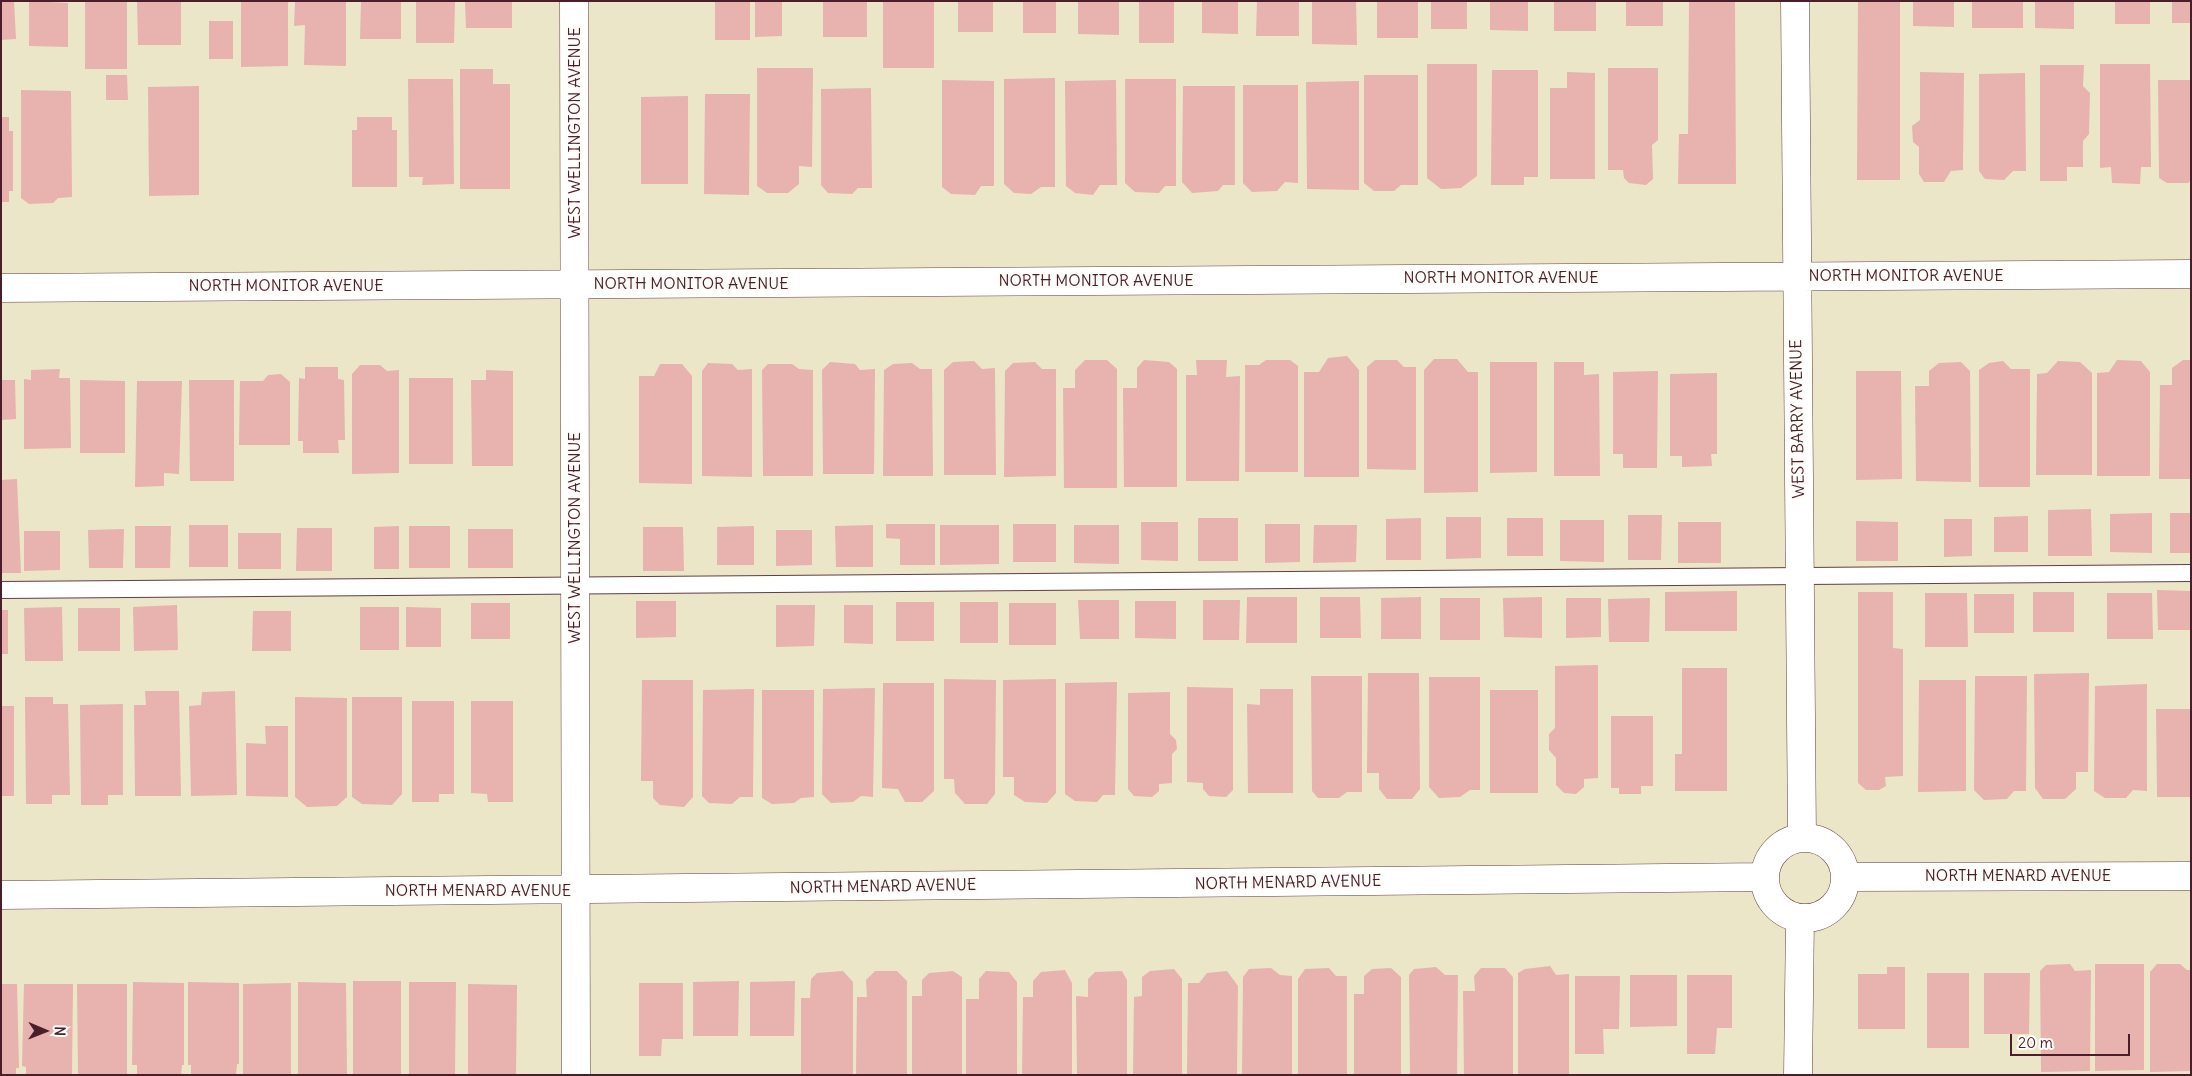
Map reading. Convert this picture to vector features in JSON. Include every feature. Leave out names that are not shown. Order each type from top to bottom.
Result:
[{"type":"street","name":"WEST WELLINGTON AVENUE","points":[[574,1],[576,1075]]},
{"type":"street","name":"WEST BARRY AVENUE","points":[[1795,1],[1802,837]]},
{"type":"street","name":"NORTH MONITOR AVENUE","points":[[1,288],[2191,274]]},
{"type":"street","points":[[1802,837],[1815,838],[1827,843],[1837,852],[1843,864],[1846,877],[1844,891],[1837,903],[1826,912],[1814,918],[1800,918],[1786,914],[1776,906],[1768,895],[1765,869],[1770,857],[1778,847],[1789,840],[1802,837]]},
{"type":"street","name":"NORTH MENARD AVENUE","points":[[1846,877],[2191,876]]},
{"type":"street","name":"NORTH MENARD AVENUE","points":[[1,895],[576,891],[1765,877]]},
{"type":"street","points":[[1798,1075],[1800,918]]},
{"type":"lane","points":[[1,590],[2191,573]]},
{"type":"building","points":[[1,1],[14,1],[16,39],[1,40]]},
{"type":"building","points":[[29,1],[68,3],[68,47],[29,46]]},
{"type":"building","points":[[85,1],[127,1],[127,69],[85,69]]},
{"type":"building","points":[[137,1],[181,1],[181,45],[138,45]]},
{"type":"building","points":[[241,1],[288,1],[288,66],[241,67]]},
{"type":"building","points":[[346,1],[346,66],[304,65],[305,25],[294,26],[295,2]]},
{"type":"building","points":[[361,1],[401,1],[401,39],[360,39]]},
{"type":"building","points":[[465,1],[512,1],[512,28],[466,28]]},
{"type":"building","points":[[715,1],[750,1],[750,40],[715,40]]},
{"type":"building","points":[[755,1],[782,1],[782,36],[755,37]]},
{"type":"building","points":[[823,1],[867,1],[867,37],[823,37]]},
{"type":"building","points":[[883,1],[934,1],[934,68],[883,68]]},
{"type":"building","points":[[958,1],[993,1],[993,32],[958,32]]},
{"type":"building","points":[[1023,1],[1056,1],[1056,33],[1023,33]]},
{"type":"building","points":[[1078,1],[1119,1],[1119,35],[1078,34]]},
{"type":"building","points":[[1139,1],[1174,1],[1174,43],[1139,43]]},
{"type":"building","points":[[1202,1],[1238,1],[1238,34],[1202,33]]},
{"type":"building","points":[[1257,1],[1299,1],[1299,36],[1256,36]]},
{"type":"building","points":[[1312,1],[1356,1],[1357,45],[1312,44]]},
{"type":"building","points":[[1377,1],[1418,1],[1418,38],[1377,38]]},
{"type":"building","points":[[1431,1],[1467,1],[1467,29],[1431,29]]},
{"type":"building","points":[[1490,1],[1528,1],[1528,31],[1490,30]]},
{"type":"building","points":[[1554,1],[1596,1],[1596,31],[1554,31]]},
{"type":"building","points":[[1626,1],[1663,1],[1663,26],[1626,26]]},
{"type":"building","points":[[1689,1],[1735,1],[1736,184],[1678,184],[1679,134],[1688,134]]},
{"type":"building","points":[[1858,1],[1900,1],[1900,180],[1857,180]]},
{"type":"building","points":[[1913,1],[1954,1],[1954,27],[1913,26]]},
{"type":"building","points":[[1972,1],[2023,1],[2023,28],[1972,28]]},
{"type":"building","points":[[2035,1],[2074,1],[2074,29],[2035,28]]},
{"type":"building","points":[[2115,1],[2150,1],[2150,24],[2115,24]]},
{"type":"building","points":[[2172,1],[2191,1],[2191,23],[2172,23]]},
{"type":"building","points":[[416,2],[455,2],[454,43],[416,43]]},
{"type":"building","points":[[209,21],[233,21],[233,59],[209,59]]},
{"type":"building","points":[[1427,64],[1477,64],[1477,176],[1461,188],[1441,189],[1427,178]]},
{"type":"building","points":[[2100,64],[2150,64],[2151,167],[2141,167],[2140,184],[2112,183],[2111,167],[2100,168]]},
{"type":"building","points":[[2040,65],[2084,65],[2083,86],[2090,93],[2089,134],[2083,141],[2083,167],[2067,167],[2067,181],[2040,181]]},
{"type":"building","points":[[757,68],[813,68],[812,167],[799,166],[799,184],[788,193],[767,193],[757,186]]},
{"type":"building","points":[[1608,68],[1658,68],[1658,140],[1652,145],[1653,179],[1646,185],[1629,183],[1624,178],[1623,170],[1608,170]]},
{"type":"building","points":[[460,69],[493,69],[493,84],[510,84],[510,189],[460,189]]},
{"type":"building","points":[[1492,70],[1538,70],[1538,177],[1524,177],[1524,185],[1491,185]]},
{"type":"building","points":[[1567,72],[1595,73],[1595,179],[1550,179],[1550,88],[1567,88]]},
{"type":"building","points":[[1920,72],[1964,73],[1963,170],[1951,171],[1944,182],[1924,182],[1919,174],[1919,147],[1913,142],[1912,126],[1920,120]]},
{"type":"building","points":[[2025,73],[2026,171],[2013,171],[2004,180],[1985,179],[1979,171],[1979,74]]},
{"type":"building","points":[[106,75],[127,75],[128,100],[106,100]]},
{"type":"building","points":[[1364,75],[1418,75],[1418,185],[1401,185],[1394,191],[1374,191],[1364,183]]},
{"type":"building","points":[[1055,78],[1055,187],[1041,187],[1031,194],[1014,193],[1004,184],[1004,79]]},
{"type":"building","points":[[408,79],[453,79],[454,184],[422,185],[423,177],[409,177]]},
{"type":"building","points":[[1125,79],[1176,79],[1176,186],[1165,186],[1159,193],[1135,192],[1125,183]]},
{"type":"building","points":[[942,80],[994,81],[994,186],[981,186],[975,195],[951,194],[942,187]]},
{"type":"building","points":[[1116,80],[1117,185],[1100,185],[1093,195],[1075,193],[1066,186],[1065,81]]},
{"type":"building","points":[[2158,80],[2191,80],[2191,180],[2188,183],[2167,183],[2159,178]]},
{"type":"building","points":[[1359,81],[1359,190],[1307,189],[1306,82]]},
{"type":"building","points":[[1243,85],[1298,85],[1298,183],[1285,182],[1277,191],[1252,192],[1243,183]]},
{"type":"building","points":[[199,86],[199,195],[149,196],[148,87]]},
{"type":"building","points":[[1183,86],[1235,86],[1235,185],[1223,185],[1218,191],[1192,193],[1182,182]]},
{"type":"building","points":[[871,88],[872,188],[858,188],[852,194],[828,193],[821,185],[821,89]]},
{"type":"building","points":[[21,90],[71,91],[72,197],[58,198],[53,203],[29,204],[21,198]]},
{"type":"building","points":[[705,94],[750,94],[749,195],[704,194]]},
{"type":"building","points":[[688,96],[688,184],[641,184],[641,97]]},
{"type":"building","points":[[1,117],[9,117],[9,131],[13,131],[13,191],[9,191],[9,202],[1,202]]},
{"type":"building","points":[[357,117],[392,117],[392,130],[397,130],[397,187],[352,187],[352,130],[357,130]]},
{"type":"building","points":[[1347,356],[1359,370],[1359,477],[1304,477],[1304,372],[1319,372],[1328,358]]},
{"type":"building","points":[[1434,359],[1457,359],[1468,372],[1478,372],[1478,492],[1424,493],[1424,370]]},
{"type":"building","points":[[1085,360],[1107,360],[1117,369],[1117,488],[1064,488],[1063,388],[1075,388],[1075,370]]},
{"type":"building","points":[[1144,360],[1169,362],[1177,369],[1177,487],[1124,487],[1123,388],[1137,388],[1137,368]]},
{"type":"building","points":[[1196,360],[1227,360],[1226,377],[1240,376],[1239,481],[1186,481],[1186,375],[1197,375]]},
{"type":"building","points":[[1266,360],[1290,360],[1298,366],[1298,472],[1245,472],[1245,365],[1259,365]]},
{"type":"building","points":[[1375,360],[1397,360],[1404,367],[1416,367],[1416,470],[1367,469],[1367,367]]},
{"type":"building","points":[[2117,360],[2141,361],[2150,372],[2150,476],[2097,476],[2097,373],[2109,372]]},
{"type":"building","points":[[2183,360],[2191,360],[2191,479],[2159,479],[2160,385],[2172,385],[2172,368]]},
{"type":"building","points":[[974,361],[982,369],[995,368],[996,475],[944,475],[944,370],[953,362]]},
{"type":"building","points":[[2003,361],[2011,369],[2030,369],[2030,487],[1979,487],[1979,370],[1989,363]]},
{"type":"building","points":[[2058,361],[2080,362],[2092,373],[2092,475],[2036,475],[2037,374],[2047,373]]},
{"type":"building","points":[[830,362],[855,364],[860,370],[875,369],[874,474],[823,474],[822,370]]},
{"type":"building","points":[[1035,362],[1042,369],[1056,369],[1056,476],[1004,477],[1005,371],[1013,363]]},
{"type":"building","points":[[1490,362],[1537,362],[1537,472],[1490,473]]},
{"type":"building","points":[[1554,362],[1584,362],[1584,375],[1599,374],[1600,476],[1554,476]]},
{"type":"building","points":[[1961,362],[1970,371],[1971,482],[1916,481],[1915,386],[1929,386],[1929,371],[1939,363]]},
{"type":"building","points":[[708,363],[732,364],[738,370],[752,369],[752,477],[702,476],[702,371]]},
{"type":"building","points":[[912,363],[920,369],[932,369],[933,476],[883,476],[884,370],[893,364]]},
{"type":"building","points":[[660,364],[682,364],[692,376],[692,484],[639,483],[639,376],[654,376]]},
{"type":"building","points":[[768,364],[792,364],[799,369],[813,370],[813,476],[763,476],[762,370]]},
{"type":"building","points":[[360,365],[380,365],[387,371],[399,370],[399,473],[352,474],[352,374]]},
{"type":"building","points":[[305,367],[338,367],[338,379],[344,380],[345,440],[338,440],[339,453],[303,453],[303,441],[298,441],[299,378],[305,379]]},
{"type":"building","points":[[60,369],[59,378],[70,378],[71,448],[24,449],[24,379],[31,380],[31,370]]},
{"type":"building","points":[[486,370],[513,371],[513,466],[472,466],[471,380],[486,380]]},
{"type":"building","points":[[1658,371],[1657,468],[1623,468],[1623,454],[1613,454],[1613,372]]},
{"type":"building","points":[[1856,371],[1901,371],[1902,479],[1856,480]]},
{"type":"building","points":[[1717,373],[1717,454],[1711,454],[1712,466],[1682,467],[1682,456],[1670,456],[1670,374]]},
{"type":"building","points":[[281,374],[290,382],[290,445],[239,445],[240,381],[263,381],[268,375]]},
{"type":"building","points":[[409,378],[453,378],[453,464],[409,464]]},
{"type":"building","points":[[1,380],[15,380],[16,419],[1,420]]},
{"type":"building","points":[[80,380],[125,381],[125,453],[80,453]]},
{"type":"building","points":[[189,380],[234,380],[234,481],[190,481]]},
{"type":"building","points":[[137,381],[182,381],[179,474],[164,473],[164,486],[135,487]]},
{"type":"building","points":[[17,479],[21,573],[1,573],[1,480]]},
{"type":"building","points":[[2091,509],[2092,556],[2048,556],[2048,510]]},
{"type":"building","points":[[2152,513],[2152,553],[2110,552],[2110,514]]},
{"type":"building","points":[[2170,513],[2191,513],[2191,553],[2170,553]]},
{"type":"building","points":[[1628,515],[1662,515],[1661,560],[1628,560]]},
{"type":"building","points":[[2028,516],[2028,552],[1994,552],[1994,517]]},
{"type":"building","points":[[1446,517],[1481,517],[1481,558],[1446,559]]},
{"type":"building","points":[[1198,518],[1238,518],[1238,561],[1198,561]]},
{"type":"building","points":[[1421,518],[1421,560],[1386,560],[1386,519]]},
{"type":"building","points":[[1507,518],[1543,518],[1543,556],[1507,556]]},
{"type":"building","points":[[1944,519],[1972,519],[1972,556],[1944,557]]},
{"type":"building","points":[[1560,520],[1604,520],[1604,562],[1560,561]]},
{"type":"building","points":[[1856,521],[1898,522],[1898,561],[1856,561]]},
{"type":"building","points":[[1141,522],[1178,522],[1178,561],[1141,560]]},
{"type":"building","points":[[1678,522],[1721,522],[1721,563],[1678,563]]},
{"type":"building","points":[[886,524],[935,524],[935,565],[900,565],[900,539],[886,538]]},
{"type":"building","points":[[1013,524],[1056,524],[1056,562],[1013,562]]},
{"type":"building","points":[[1265,524],[1300,524],[1300,562],[1265,563]]},
{"type":"building","points":[[189,525],[228,525],[228,567],[189,567]]},
{"type":"building","points":[[873,525],[873,567],[836,567],[835,526]]},
{"type":"building","points":[[940,525],[999,525],[999,564],[940,565]]},
{"type":"building","points":[[1074,525],[1119,525],[1119,564],[1074,563]]},
{"type":"building","points":[[1314,525],[1357,525],[1356,562],[1313,563]]},
{"type":"building","points":[[135,526],[171,526],[170,568],[135,568]]},
{"type":"building","points":[[399,526],[399,569],[374,569],[374,527]]},
{"type":"building","points":[[409,526],[450,526],[450,568],[409,568]]},
{"type":"building","points":[[754,526],[754,565],[717,565],[717,527]]},
{"type":"building","points":[[643,527],[683,527],[684,571],[643,571]]},
{"type":"building","points":[[297,528],[332,528],[332,571],[296,571]]},
{"type":"building","points":[[124,529],[123,568],[89,568],[88,530]]},
{"type":"building","points":[[468,529],[513,529],[513,568],[468,568]]},
{"type":"building","points":[[776,530],[812,530],[812,565],[776,566]]},
{"type":"building","points":[[24,531],[60,531],[60,570],[24,571]]},
{"type":"building","points":[[238,533],[281,533],[281,569],[238,569]]},
{"type":"building","points":[[2157,590],[2191,591],[2191,630],[2158,630]]},
{"type":"building","points":[[1737,591],[1737,631],[1665,631],[1665,592]]},
{"type":"building","points":[[1858,592],[1893,592],[1893,648],[1903,649],[1903,776],[1885,777],[1886,786],[1879,790],[1866,790],[1858,783]]},
{"type":"building","points":[[2033,592],[2074,592],[2074,632],[2033,632]]},
{"type":"building","points":[[1925,593],[1967,593],[1968,647],[1925,647]]},
{"type":"building","points":[[2107,593],[2152,593],[2153,639],[2107,639]]},
{"type":"building","points":[[1974,594],[2014,594],[2014,633],[1974,633]]},
{"type":"building","points":[[1247,597],[1297,597],[1297,643],[1246,643]]},
{"type":"building","points":[[1320,597],[1360,597],[1361,638],[1320,638]]},
{"type":"building","points":[[1421,597],[1421,639],[1381,639],[1381,598]]},
{"type":"building","points":[[1542,597],[1542,638],[1504,637],[1503,598]]},
{"type":"building","points":[[1440,598],[1480,598],[1480,640],[1440,640]]},
{"type":"building","points":[[1566,598],[1601,598],[1601,637],[1566,638]]},
{"type":"building","points":[[1650,598],[1649,642],[1609,642],[1608,599]]},
{"type":"building","points":[[1078,600],[1119,600],[1119,639],[1080,639]]},
{"type":"building","points":[[1203,600],[1240,600],[1239,640],[1203,640]]},
{"type":"building","points":[[636,601],[676,601],[676,637],[636,638]]},
{"type":"building","points":[[1135,601],[1176,601],[1176,639],[1135,638]]},
{"type":"building","points":[[896,602],[934,602],[934,641],[896,641]]},
{"type":"building","points":[[960,602],[998,602],[998,643],[960,643]]},
{"type":"building","points":[[471,603],[510,603],[510,639],[471,639]]},
{"type":"building","points":[[1009,603],[1056,603],[1056,645],[1009,645]]},
{"type":"building","points":[[177,605],[178,650],[134,651],[133,607]]},
{"type":"building","points":[[776,605],[815,605],[814,646],[776,647]]},
{"type":"building","points":[[844,605],[873,605],[873,644],[844,643]]},
{"type":"building","points":[[62,607],[63,661],[25,661],[24,608]]},
{"type":"building","points":[[360,607],[399,607],[399,650],[360,650]]},
{"type":"building","points":[[406,607],[441,608],[441,647],[406,647]]},
{"type":"building","points":[[78,608],[120,608],[120,651],[78,651]]},
{"type":"building","points":[[1,610],[8,610],[8,654],[1,654]]},
{"type":"building","points":[[253,611],[291,611],[291,651],[252,651]]},
{"type":"building","points":[[1598,665],[1598,778],[1584,779],[1584,787],[1576,794],[1564,793],[1556,785],[1556,758],[1549,750],[1549,734],[1555,728],[1555,666]]},
{"type":"building","points":[[1682,668],[1727,668],[1727,791],[1675,791],[1675,754],[1682,754]]},
{"type":"building","points":[[1368,673],[1419,673],[1420,789],[1412,799],[1387,799],[1379,789],[1379,773],[1367,773]]},
{"type":"building","points":[[2089,673],[2088,772],[2076,772],[2076,789],[2065,799],[2043,799],[2035,788],[2034,674]]},
{"type":"building","points":[[1311,676],[1362,676],[1362,792],[1347,792],[1339,798],[1318,798],[1312,791]]},
{"type":"building","points":[[1975,676],[2027,676],[2026,791],[2014,791],[2007,799],[1984,800],[1974,790]]},
{"type":"building","points":[[1429,677],[1480,677],[1480,790],[1470,790],[1460,797],[1439,798],[1429,787]]},
{"type":"building","points":[[944,679],[996,680],[995,794],[987,804],[965,804],[955,793],[954,779],[944,779]]},
{"type":"building","points":[[1056,679],[1056,793],[1047,803],[1025,802],[1014,795],[1014,777],[1003,777],[1003,680]]},
{"type":"building","points":[[642,680],[693,680],[693,797],[684,807],[660,805],[653,798],[653,781],[641,781]]},
{"type":"building","points":[[1919,680],[1966,680],[1966,791],[1918,792]]},
{"type":"building","points":[[1117,682],[1115,795],[1103,795],[1097,802],[1075,801],[1065,794],[1065,683]]},
{"type":"building","points":[[883,683],[934,683],[934,791],[922,802],[905,802],[898,789],[882,788]]},
{"type":"building","points":[[2147,684],[2147,791],[2133,790],[2126,798],[2105,798],[2094,791],[2095,686]]},
{"type":"building","points":[[1187,687],[1233,688],[1233,790],[1226,797],[1209,796],[1203,789],[1203,783],[1187,782]]},
{"type":"building","points":[[875,688],[873,797],[861,796],[853,802],[831,803],[822,794],[823,689]]},
{"type":"building","points":[[754,689],[753,797],[740,797],[732,804],[709,803],[702,796],[703,690]]},
{"type":"building","points":[[1260,689],[1293,689],[1293,793],[1248,793],[1247,704],[1260,705]]},
{"type":"building","points":[[762,690],[814,690],[814,797],[801,798],[794,803],[772,804],[762,798]]},
{"type":"building","points":[[1490,690],[1538,690],[1538,793],[1490,793]]},
{"type":"building","points":[[145,691],[179,691],[181,796],[135,796],[134,705],[146,705]]},
{"type":"building","points":[[235,691],[237,795],[191,796],[189,706],[201,705],[202,692]]},
{"type":"building","points":[[1170,692],[1170,734],[1176,740],[1177,749],[1172,754],[1172,783],[1159,784],[1159,791],[1152,797],[1134,796],[1128,789],[1128,693]]},
{"type":"building","points":[[25,697],[53,697],[53,704],[68,704],[70,795],[52,795],[52,804],[26,804]]},
{"type":"building","points":[[295,697],[347,698],[347,797],[337,806],[307,807],[295,797]]},
{"type":"building","points":[[352,697],[402,697],[402,794],[392,805],[362,804],[352,797]]},
{"type":"building","points":[[412,701],[454,701],[454,794],[439,794],[439,802],[412,802]]},
{"type":"building","points":[[471,701],[513,701],[513,802],[488,802],[487,794],[471,793]]},
{"type":"building","points":[[123,704],[123,795],[108,795],[108,805],[81,805],[80,705]]},
{"type":"building","points":[[1,706],[14,706],[14,796],[1,796]]},
{"type":"building","points":[[2156,709],[2191,709],[2191,797],[2157,797]]},
{"type":"building","points":[[1611,716],[1653,716],[1653,786],[1641,786],[1641,794],[1619,794],[1619,788],[1611,788]]},
{"type":"building","points":[[265,726],[288,726],[288,797],[246,796],[246,743],[266,744]]},
{"type":"building","points":[[2070,964],[2075,971],[2091,970],[2090,1071],[2041,1072],[2040,971],[2046,965]]},
{"type":"building","points":[[2095,964],[2144,964],[2144,1070],[2095,1071]]},
{"type":"building","points":[[2157,964],[2180,964],[2187,970],[2191,970],[2191,1071],[2150,1072],[2150,972]]},
{"type":"building","points":[[1550,966],[1556,975],[1569,974],[1569,1075],[1518,1075],[1518,973],[1525,969]]},
{"type":"building","points":[[1436,967],[1445,975],[1458,975],[1457,1075],[1410,1075],[1409,975],[1414,969]]},
{"type":"building","points":[[1887,967],[1905,967],[1905,1029],[1858,1029],[1858,974],[1887,974]]},
{"type":"building","points":[[1271,968],[1280,975],[1292,976],[1292,1075],[1242,1075],[1243,977],[1249,969]]},
{"type":"building","points":[[1329,968],[1336,976],[1347,976],[1347,1075],[1298,1075],[1298,979],[1305,969]]},
{"type":"building","points":[[1391,968],[1401,977],[1401,1075],[1354,1075],[1354,994],[1364,994],[1364,976],[1372,969]]},
{"type":"building","points":[[1481,968],[1505,968],[1513,977],[1513,1075],[1464,1075],[1463,991],[1475,991],[1474,976]]},
{"type":"building","points":[[1174,969],[1182,979],[1182,1075],[1133,1075],[1134,997],[1142,996],[1142,977],[1150,971]]},
{"type":"building","points":[[1065,970],[1072,983],[1072,1075],[1022,1075],[1023,997],[1033,997],[1033,981],[1041,972]]},
{"type":"building","points":[[843,971],[853,982],[853,1075],[801,1075],[801,998],[810,998],[811,979],[817,973]]},
{"type":"building","points":[[875,971],[897,971],[907,981],[907,1075],[856,1075],[857,997],[867,997],[866,980]]},
{"type":"building","points":[[953,971],[962,977],[962,1075],[912,1075],[912,996],[922,996],[922,980],[929,973]]},
{"type":"building","points":[[986,971],[1009,972],[1017,982],[1017,1075],[966,1075],[966,999],[979,999],[979,979]]},
{"type":"building","points":[[1122,971],[1127,980],[1127,1075],[1077,1075],[1076,996],[1088,997],[1088,979],[1095,972]]},
{"type":"building","points":[[1227,971],[1238,986],[1237,1075],[1187,1075],[1188,983],[1199,983],[1207,973]]},
{"type":"building","points":[[1927,973],[1969,973],[1969,1048],[1927,1048]]},
{"type":"building","points":[[1984,973],[2030,973],[2029,1034],[1984,1034]]},
{"type":"building","points":[[1630,975],[1677,975],[1677,1026],[1630,1027]]},
{"type":"building","points":[[1687,975],[1732,975],[1732,1028],[1717,1028],[1715,1054],[1687,1054]]},
{"type":"building","points":[[1575,976],[1620,976],[1619,1029],[1603,1029],[1604,1054],[1575,1054]]},
{"type":"building","points":[[353,981],[401,981],[401,1075],[353,1075]]},
{"type":"building","points":[[739,981],[738,1036],[693,1036],[693,982]]},
{"type":"building","points":[[795,981],[794,1036],[750,1036],[750,982]]},
{"type":"building","points":[[133,982],[184,983],[184,1065],[182,1065],[181,1075],[137,1075],[137,1065],[132,1065]]},
{"type":"building","points":[[188,982],[239,983],[239,1064],[237,1064],[236,1075],[191,1075],[191,1065],[188,1065]]},
{"type":"building","points":[[298,982],[346,983],[347,1075],[298,1075]]},
{"type":"building","points":[[409,982],[456,982],[455,1075],[409,1075]]},
{"type":"building","points":[[291,983],[291,1075],[243,1075],[243,984]]},
{"type":"building","points":[[639,983],[683,983],[683,1039],[662,1039],[661,1056],[639,1056]]},
{"type":"building","points":[[1,984],[17,984],[19,1068],[16,1068],[16,1075],[1,1075]]},
{"type":"building","points":[[24,984],[73,984],[72,1075],[26,1075],[26,1067],[22,1066]]},
{"type":"building","points":[[77,984],[127,984],[127,1075],[78,1075]]},
{"type":"building","points":[[468,984],[517,985],[516,1075],[468,1075]]}]
